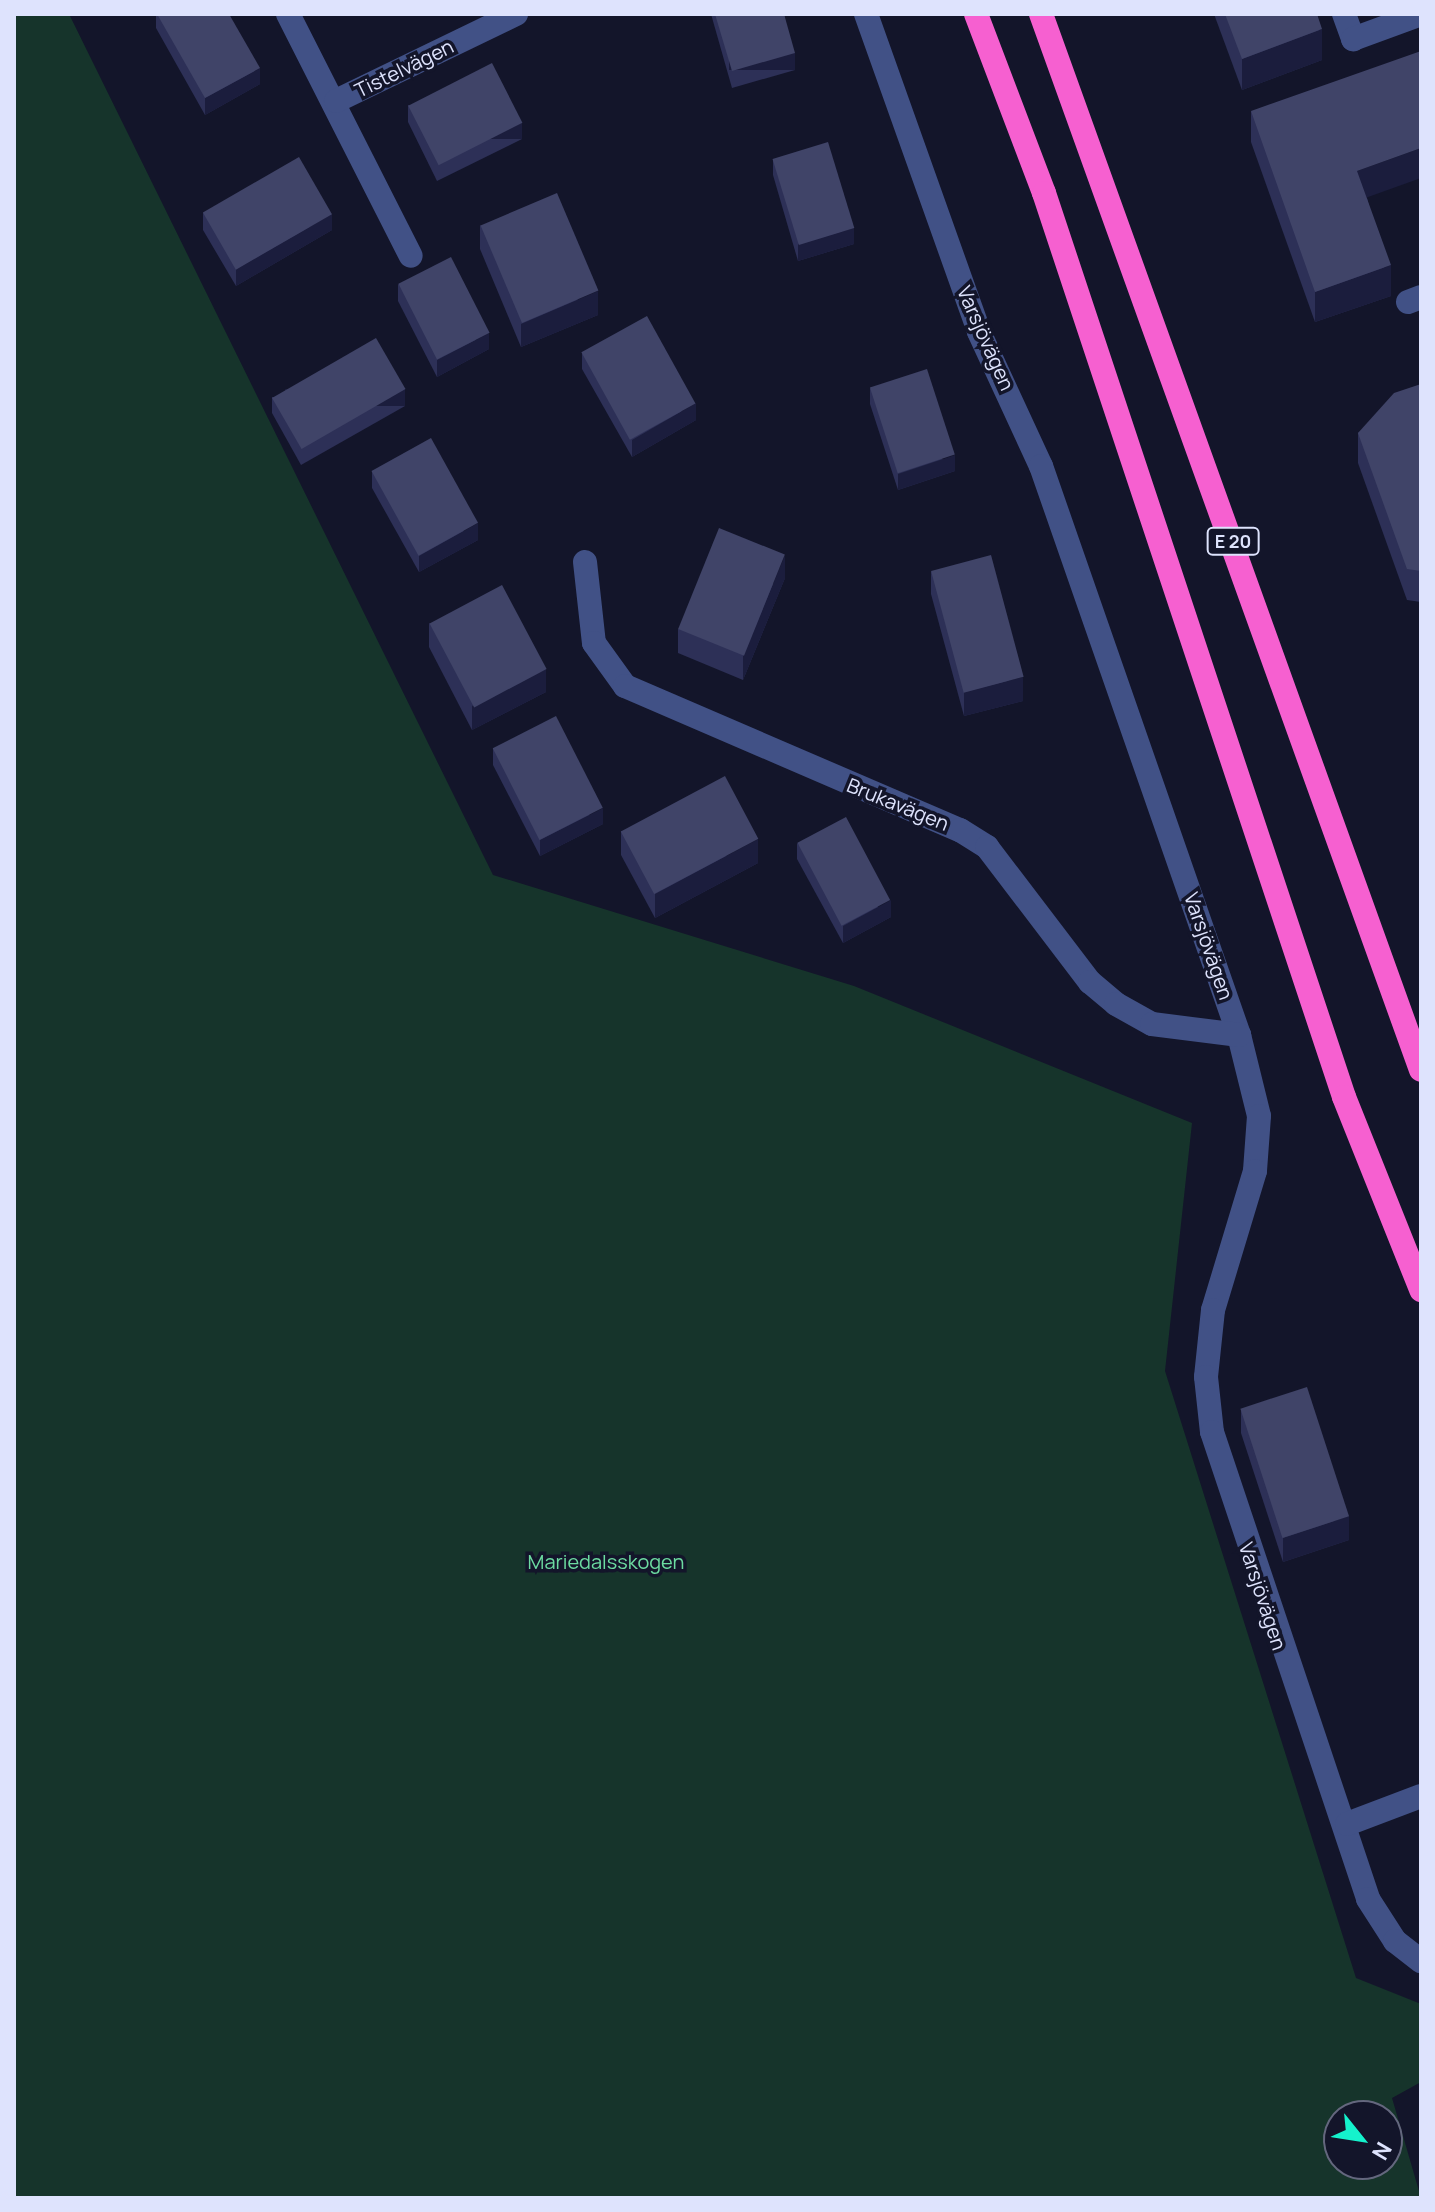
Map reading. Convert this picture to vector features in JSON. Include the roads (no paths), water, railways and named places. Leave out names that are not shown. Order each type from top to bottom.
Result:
[{"type":"highway","points":[[976,14],[1044,193],[1344,1097],[1421,1290]]},
{"type":"highway","name":"E 20","points":[[1041,14],[1421,1070]]},
{"type":"street","name":"Tistelvägen","points":[[288,14],[336,101],[411,256]]},
{"type":"street","name":"Tistelvägen","points":[[336,101],[516,14]]},
{"type":"street","name":"Varsjövägen","points":[[866,14],[979,332],[1041,466],[1239,1035],[1259,1116],[1255,1171],[1213,1310],[1206,1377],[1212,1432],[1273,1630],[1347,1824],[1368,1899],[1395,1941],[1421,1961]]},
{"type":"street","points":[[1344,14],[1353,39],[1421,14]]},
{"type":"street","name":"Brukavägen","points":[[585,562],[594,643],[625,686],[960,830],[987,847],[1090,982],[1116,1004],[1152,1024],[1239,1035]]},
{"type":"street","points":[[1347,1824],[1421,1796]]},
{"type":"park label","name":"Mariedalsskogen","points":[[606,1561]]}]
